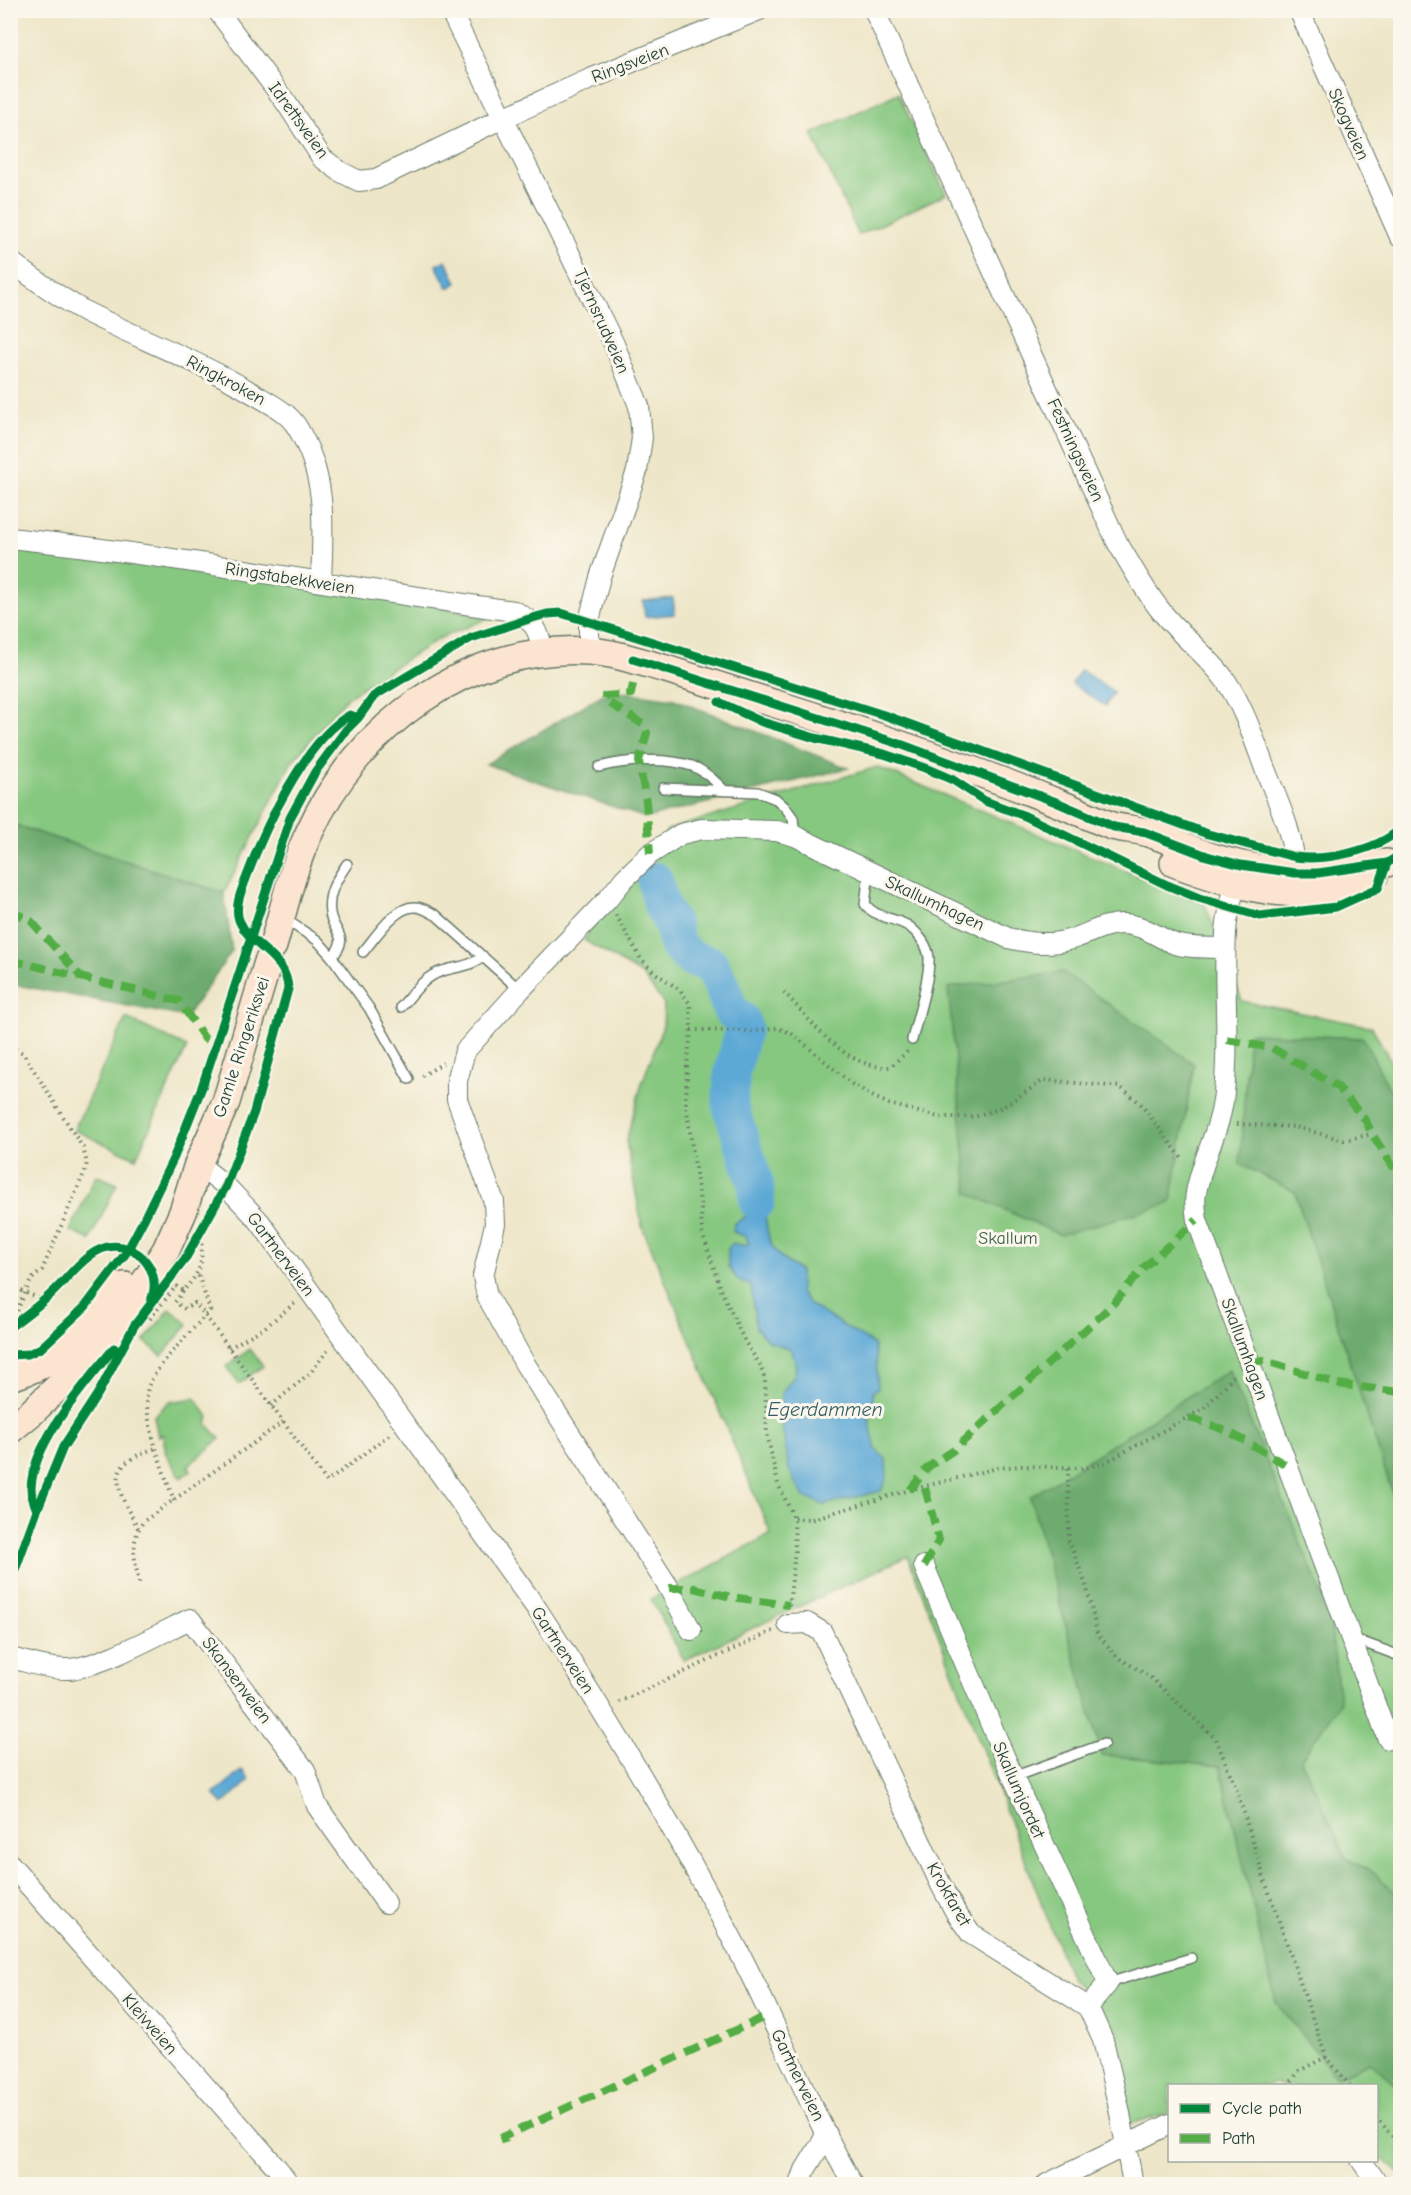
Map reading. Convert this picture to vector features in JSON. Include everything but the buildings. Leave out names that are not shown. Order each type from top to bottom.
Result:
[{"type":"main road","name":"Gamle Ringeriksvei","points":[[10,1430],[83,1363],[129,1306],[166,1250],[183,1212],[198,1164],[226,1102],[308,835],[334,788],[352,762],[397,718],[444,686],[518,657],[544,653],[589,651],[633,659],[900,744],[1056,802],[1114,827],[1140,848],[1174,864],[1238,875],[1286,893],[1323,893],[1347,888],[1371,879],[1394,859]]},
{"type":"main road","name":"Gamle Ringeriksvei","points":[[1238,875],[1318,873],[1394,859]]},
{"type":"main road","name":"Gamle Ringeriksvei","points":[[10,1377],[27,1372],[46,1362],[115,1298],[145,1255],[174,1200],[198,1164]]},
{"type":"street","name":"Idrettsveien","points":[[217,10],[287,104],[322,158],[341,172],[359,181],[376,179],[503,118]]},
{"type":"street","name":"Tjernsrudveien","points":[[450,10],[614,344],[639,406],[642,438],[637,471],[600,577],[589,621],[589,651]]},
{"type":"street","name":"Ringsveien","points":[[503,118],[588,80],[759,10]]},
{"type":"street","name":"Festningsveien","points":[[874,10],[1118,542],[1161,612],[1204,655],[1226,681],[1242,709],[1289,831],[1295,857],[1295,873]]},
{"type":"street","name":"Skogveien","points":[[1299,10],[1401,237]]},
{"type":"street","name":"Ringkroken","points":[[10,261],[39,284],[86,311],[227,377],[278,408],[296,425],[317,475],[324,514],[321,582]]},
{"type":"street","name":"Ringstabekkveien","points":[[10,538],[103,548],[514,611],[529,619],[539,631],[544,653]]},
{"type":"street","name":"Skallumhagen","points":[[465,1051],[608,899],[624,879],[650,854],[681,834],[702,829],[777,831],[795,836],[1008,938],[1031,944],[1050,944],[1072,939],[1105,926],[1122,924],[1142,927],[1176,944],[1225,948]]},
{"type":"street","name":"Skallumhagen","points":[[1238,875],[1229,907],[1225,948],[1227,1040],[1224,1092],[1220,1123],[1201,1171],[1195,1196],[1197,1220],[1349,1637],[1394,1743]]},
{"type":"street","points":[[465,1051],[457,1081],[457,1099],[494,1202],[495,1224],[483,1276],[487,1296],[525,1364],[669,1588],[691,1630]]},
{"type":"street","name":"Gartnerveien","points":[[198,1164],[226,1186],[260,1222],[405,1423],[537,1609],[602,1710],[672,1828],[738,1949],[827,2134],[805,2170],[800,2184]]},
{"type":"street","name":"Skallumjordet","points":[[924,1566],[1012,1777],[1108,1983]]},
{"type":"street","name":"Skansenveien","points":[[10,1658],[60,1669],[91,1666],[190,1619],[305,1770],[316,1806],[386,1903]]},
{"type":"street","name":"Krokfaret","points":[[788,1624],[807,1623],[822,1632],[941,1885],[956,1913],[971,1934],[1088,2007]]},
{"type":"street","name":"Kleivveien","points":[[10,1864],[289,2184]]},
{"type":"street","points":[[1108,1983],[1088,2007],[1103,2040],[1133,2184]]},
{"type":"street","points":[[1047,2184],[1168,2125]]},
{"type":"street","points":[[827,2134],[853,2184]]},
{"type":"street","points":[[1362,2162],[1377,2184]]},
{"type":"lane","points":[[599,767],[639,761],[691,766],[709,776],[725,791]]},
{"type":"lane","points":[[663,788],[758,792],[776,799],[793,818],[795,836]]},
{"type":"lane","points":[[333,957],[340,948],[341,940],[330,913],[330,897],[334,883],[347,864]]},
{"type":"lane","points":[[869,872],[865,904],[876,915],[909,926],[922,938],[929,957],[912,1040]]},
{"type":"lane","points":[[363,952],[397,912],[412,907],[422,908],[436,915],[520,990]]},
{"type":"lane","points":[[281,917],[317,940],[333,957],[369,1008],[410,1079]]},
{"type":"lane","points":[[401,1007],[426,979],[447,969],[472,964],[483,957]]},
{"type":"lane","points":[[1349,1637],[1401,1656]]},
{"type":"lane","points":[[1012,1777],[1104,1744]]},
{"type":"lane","points":[[1108,1983],[1191,1958]]},
{"type":"path","points":[[602,1710],[788,1624],[795,1552],[794,1518],[778,1484],[767,1434],[765,1380],[760,1365],[745,1342],[722,1290],[702,1232],[701,1209],[686,1104],[691,1030],[690,1004],[680,990],[654,972],[641,959],[608,899]]},
{"type":"path","points":[[784,992],[830,1040],[865,1063],[880,1068],[890,1067],[908,1051],[912,1040]]},
{"type":"path","points":[[691,1030],[754,1031],[777,1028],[791,1033],[852,1084],[874,1097],[889,1104],[938,1117],[974,1117],[993,1111],[1044,1080],[1120,1087],[1140,1103],[1183,1160],[1201,1171]]},
{"type":"path","points":[[10,1046],[23,1053],[83,1148],[87,1163],[42,1270],[31,1280],[14,1317],[13,1326]]},
{"type":"path","points":[[410,1079],[423,1076],[465,1051]]},
{"type":"path","points":[[1220,1123],[1295,1126],[1344,1140],[1372,1134]]},
{"type":"path","points":[[190,1250],[206,1222]]},
{"type":"path","points":[[201,1231],[202,1260],[198,1274],[175,1302],[185,1310],[195,1303],[327,1482],[405,1423]]},
{"type":"path","points":[[174,1501],[156,1448],[147,1391],[155,1374],[210,1310],[198,1274]]},
{"type":"path","points":[[148,1306],[144,1317],[173,1280],[183,1291]]},
{"type":"path","points":[[10,1286],[44,1300],[34,1310]]},
{"type":"path","points":[[229,1348],[264,1328],[309,1291]]},
{"type":"path","points":[[13,1326],[24,1317]]},
{"type":"path","points":[[271,1406],[311,1372],[339,1332]]},
{"type":"path","points":[[794,1518],[812,1519],[997,1468],[1021,1466],[1086,1468],[1106,1462],[1203,1409],[1236,1371],[1250,1363]]},
{"type":"path","points":[[139,1583],[134,1544],[138,1528],[144,1521],[283,1422]]},
{"type":"path","points":[[138,1528],[120,1490],[119,1475],[130,1460],[156,1448]]},
{"type":"path","points":[[1068,1468],[1069,1541],[1087,1588],[1097,1633],[1117,1657],[1149,1676],[1216,1739],[1237,1791],[1265,1881],[1326,2057],[1349,2084]]},
{"type":"path","points":[[1289,2084],[1299,2071],[1326,2057]]},
{"type":"path","points":[[1378,2118],[1401,2145]]},
{"type":"path","points":[[1378,2123],[1383,2124]]},
{"type":"green space","points":[[898,93],[946,194],[859,235],[812,134]]},
{"type":"green space","points":[[11,546],[334,582],[489,618],[438,639],[347,697],[291,763],[224,893],[11,824]]},
{"type":"green space","points":[[610,690],[674,699],[848,768],[646,818],[486,764]]},
{"type":"green space","name":"Skallum","points":[[877,767],[1205,904],[1242,1001],[1372,1027],[1400,1078],[1400,2173],[1378,2156],[1378,2084],[1168,2084],[1168,2113],[1126,2125],[1122,2055],[1109,2017],[1071,1980],[908,1556],[684,1660],[651,1599],[771,1534],[642,1226],[626,1141],[642,1083],[663,1026],[664,1004],[642,975],[584,940],[595,923],[653,861],[667,830]]},
{"type":"green space","points":[[11,824],[224,893],[232,951],[186,1017],[11,984]]},
{"type":"green space","points":[[1063,972],[1194,1064],[1171,1203],[1060,1235],[968,1193],[948,988]]},
{"type":"green space","points":[[126,1018],[187,1047],[136,1158],[74,1130]]},
{"type":"green space","points":[[1249,1033],[1363,1038],[1400,1110],[1400,1517],[1295,1192],[1240,1164]]},
{"type":"green space","points":[[96,1175],[117,1184],[90,1240],[70,1231]]},
{"type":"green space","points":[[170,1309],[188,1324],[162,1356],[144,1341]]},
{"type":"green space","points":[[250,1349],[263,1366],[239,1384],[226,1367]]},
{"type":"green space","points":[[1229,1370],[1329,1612],[1340,1703],[1301,1759],[1346,1858],[1376,1874],[1400,1898],[1400,2088],[1370,2062],[1337,2077],[1276,2003],[1220,1766],[1102,1755],[1030,1497]]},
{"type":"green space","points":[[195,1398],[209,1417],[207,1424],[220,1439],[188,1466],[191,1470],[181,1478],[166,1454],[163,1435],[158,1436],[154,1416],[169,1402]]},
{"type":"water","points":[[446,260],[457,283],[448,288],[436,265]]},
{"type":"water","points":[[673,598],[675,614],[645,617],[643,601]]},
{"type":"water","points":[[1081,670],[1114,692],[1105,706],[1072,684]]},
{"type":"water","name":"Egerdammen","points":[[762,1201],[770,1242],[779,1256],[800,1271],[800,1292],[810,1305],[873,1344],[878,1389],[873,1391],[873,1414],[869,1419],[876,1450],[886,1459],[887,1477],[881,1491],[824,1505],[804,1497],[789,1470],[782,1425],[781,1393],[795,1373],[794,1357],[791,1349],[768,1341],[756,1328],[751,1286],[739,1281],[728,1267],[728,1249],[733,1243],[745,1246],[749,1243],[745,1236],[733,1232],[734,1224],[748,1215],[753,1202]]},
{"type":"water","points":[[242,1770],[250,1780],[223,1804],[214,1794]]},
{"type":"waterway","points":[[655,880],[662,907],[672,924],[677,945],[691,959],[710,963],[731,1011],[741,1019],[744,1026],[732,1072],[730,1106],[756,1184],[757,1202]]},
{"type":"marked path","points":[[633,684],[631,694],[605,696],[606,701],[644,725],[647,733],[639,761],[646,802],[650,854]]},
{"type":"marked path","points":[[10,910],[31,921],[81,977]]},
{"type":"marked path","points":[[10,960],[179,1001],[205,1039],[217,1043]]},
{"type":"marked path","points":[[1227,1040],[1272,1048],[1338,1087],[1366,1121],[1400,1177]]},
{"type":"marked path","points":[[910,1490],[928,1467],[954,1450],[1061,1352],[1113,1304],[1144,1267],[1197,1220]]},
{"type":"marked path","points":[[1250,1363],[1263,1360],[1338,1384],[1400,1392]]},
{"type":"marked path","points":[[1189,1418],[1228,1432],[1288,1466]]},
{"type":"marked path","points":[[924,1566],[939,1540],[925,1488]]},
{"type":"marked path","points":[[669,1588],[694,1588],[731,1597],[789,1605]]},
{"type":"marked path","points":[[505,2143],[503,2137],[769,2015]]},
{"type":"cycle path","points":[[10,1355],[28,1354],[41,1348],[85,1307],[126,1253],[143,1221],[174,1157],[202,1087],[290,818],[315,772],[374,696],[471,638],[529,619],[561,613],[887,716],[1208,834],[1295,857],[1336,856],[1350,853],[1378,843],[1400,829]]},
{"type":"cycle path","points":[[633,659],[900,744],[1056,802],[1114,827],[1144,832],[1207,856],[1241,865],[1295,873],[1318,873],[1387,863],[1400,855]]},
{"type":"cycle path","points":[[719,702],[762,722],[815,738],[884,754],[925,768],[953,780],[985,801],[1025,816],[1167,885],[1199,898],[1260,916],[1336,907],[1378,888],[1387,863]]},
{"type":"cycle path","points":[[10,1584],[63,1447],[99,1392],[134,1326],[185,1259],[226,1186],[254,1112],[288,989],[282,968],[252,938],[239,920],[237,909],[239,898],[264,834],[288,787],[303,764],[334,727],[350,715],[358,718]]},
{"type":"cycle path","points":[[10,1327],[48,1297],[85,1259],[109,1247],[132,1250],[142,1257],[153,1276],[154,1288],[151,1301]]},
{"type":"cycle path","points":[[37,1510],[31,1488],[34,1470],[41,1451],[76,1395],[114,1348]]}]
